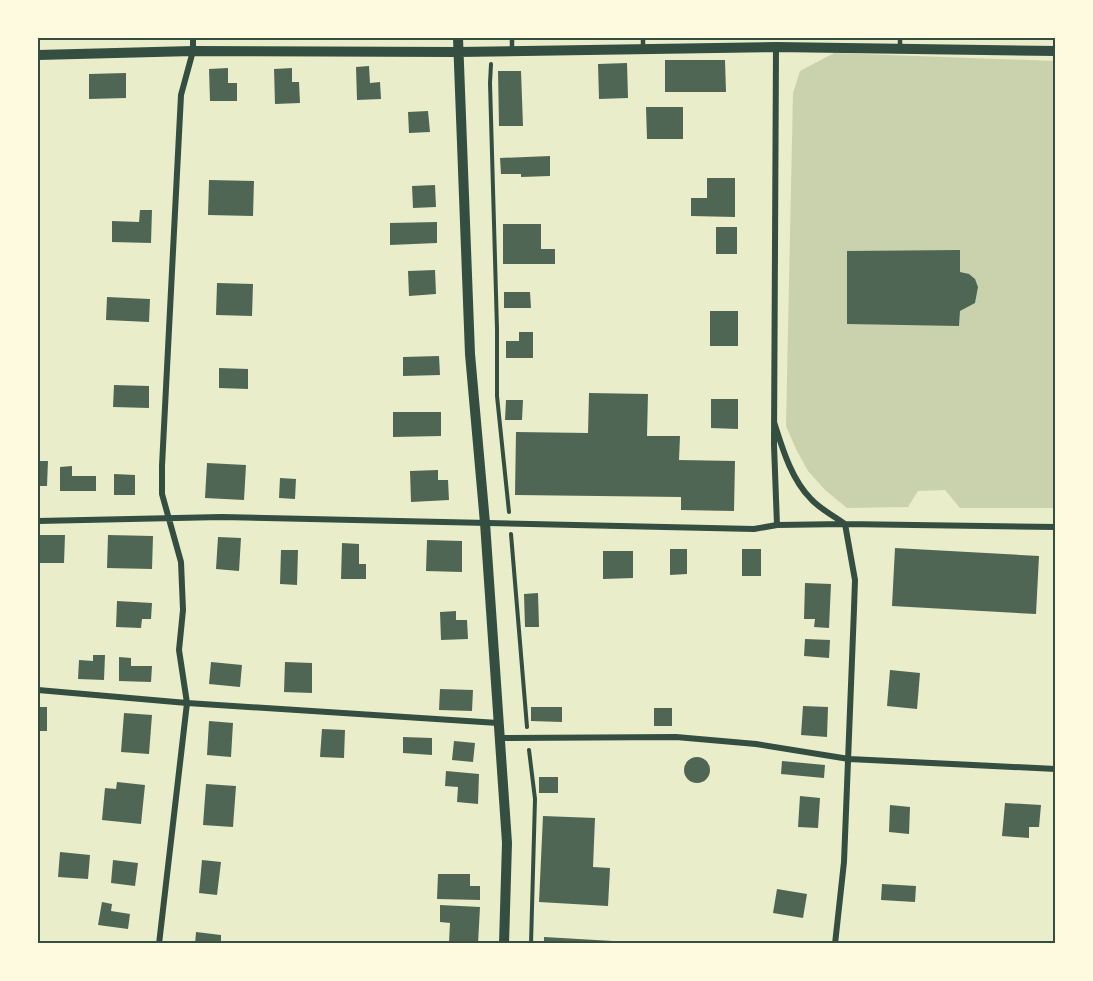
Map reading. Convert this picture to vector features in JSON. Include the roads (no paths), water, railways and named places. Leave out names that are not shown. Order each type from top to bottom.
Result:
[{"type":"street","points":[[159,944],[187,703],[179,650],[183,610],[181,562],[162,494],[182,95],[193,51],[193,38]]},
{"type":"street","points":[[458,38],[470,354],[485,523],[507,843],[504,944]]},
{"type":"street","points":[[38,55],[193,51],[458,52],[776,47],[900,42],[1056,51]]},
{"type":"street","points":[[776,47],[774,422],[777,525]]},
{"type":"street","points":[[774,422],[782,447],[800,484],[810,498],[845,524],[855,580],[844,862],[835,944]]},
{"type":"street","points":[[38,521],[169,518],[754,529],[777,525],[845,524],[1056,526]]},
{"type":"street","points":[[38,690],[187,703],[498,723]]},
{"type":"street","points":[[499,738],[676,737],[756,744],[849,759],[1056,769]]},
{"type":"lane","points":[[512,38],[512,51]]},
{"type":"lane","points":[[643,38],[643,49]]}]
